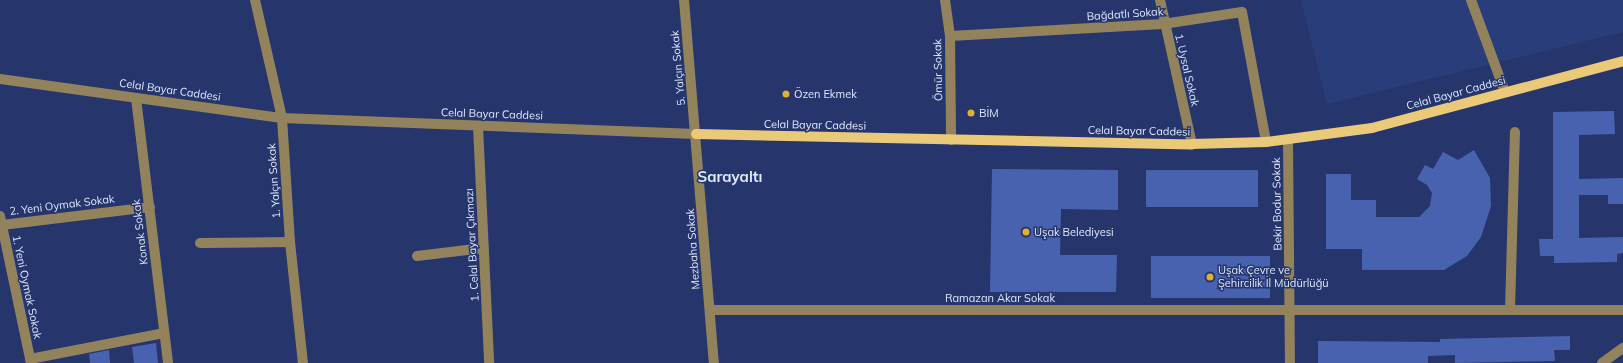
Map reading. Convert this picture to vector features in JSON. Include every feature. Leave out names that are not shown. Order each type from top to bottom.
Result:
[{"type":"main road","name":"Celal Bayar Caddesi","points":[[696,134],[1192,144],[1266,142],[1372,128],[1623,61]]},
{"type":"street","name":"1. Yalçın Sokak","points":[[255,0],[282,118],[290,242],[303,363]]},
{"type":"street","name":"5. Yalçın Sokak","points":[[684,0],[696,134]]},
{"type":"street","name":"Ömür Sokak","points":[[945,0],[950,36],[951,140]]},
{"type":"street","name":"1. Uysal Sokak","points":[[1160,0],[1163,24],[1192,144]]},
{"type":"street","points":[[1471,0],[1505,92]]},
{"type":"street","name":"Bağdatlı Sokak","points":[[950,36],[1163,24],[1242,12],[1266,142]]},
{"type":"street","name":"Celal Bayar Caddesi","points":[[0,79],[282,118],[696,134]]},
{"type":"street","name":"Konak Sokak","points":[[136,98],[168,363]]},
{"type":"street","name":"1. Celal Bayar Çıkmazı","points":[[478,126],[489,363]]},
{"type":"street","points":[[1510,310],[1515,132]]},
{"type":"street","name":"Mezbaha Sokak","points":[[696,134],[714,363]]},
{"type":"street","name":"Bekir Bodur Sokak","points":[[1288,140],[1290,363]]},
{"type":"street","name":"2. Yeni Oymak Sokak","points":[[1,220],[150,207]]},
{"type":"street","name":"1. Yeni Oymak Sokak","points":[[1,220],[31,361]]},
{"type":"street","points":[[200,243],[290,242]]},
{"type":"street","points":[[417,256],[484,248]]},
{"type":"street","name":"Ramazan Akar Sokak","points":[[710,310],[1623,310]]},
{"type":"street","points":[[31,361],[164,333]]},
{"type":"street","points":[[1602,363],[1623,348]]},
{"type":"shaded area","points":[[1301,0],[1623,0],[1623,32],[1327,104]]},
{"type":"building","points":[[1614,111],[1615,134],[1579,135],[1579,179],[1623,178],[1623,204],[1608,204],[1608,195],[1579,195],[1579,238],[1623,237],[1623,253],[1617,254],[1617,262],[1554,263],[1554,256],[1540,256],[1539,239],[1553,239],[1553,112]]},
{"type":"building","points":[[1474,150],[1490,178],[1491,206],[1481,237],[1467,256],[1444,270],[1362,270],[1362,249],[1326,249],[1326,174],[1351,174],[1351,200],[1376,200],[1376,217],[1419,217],[1430,206],[1432,193],[1427,185],[1417,179],[1425,165],[1433,169],[1443,152],[1458,160]]},
{"type":"building","name":"Uşak Belediyesi","points":[[992,169],[1118,170],[1118,210],[1061,209],[1060,255],[1117,255],[1116,292],[990,292]]},
{"type":"building","points":[[1146,170],[1258,170],[1258,207],[1146,207]]},
{"type":"building","name":"Uşak Çevre ve Şehircilik İl Müdürlüğü","points":[[1151,256],[1270,256],[1270,298],[1151,298]]},
{"type":"building","points":[[1570,336],[1570,350],[1554,350],[1555,361],[1455,363],[1455,355],[1428,356],[1428,363],[1318,363],[1318,341],[1440,342],[1440,339]]},
{"type":"building","points":[[156,343],[158,363],[134,363],[132,347]]},
{"type":"building","points":[[109,350],[110,363],[90,363],[89,354]]},
{"type":"place","name":"Özen Ekmek","points":[[786,94]]},
{"type":"place","name":"BİM","points":[[971,113]]},
{"type":"place","name":"Uşak Belediyesi","points":[[1026,232]]},
{"type":"place","name":"Uşak Çevre ve Şehircilik İl Müdürlüğü","points":[[1210,277]]},
{"type":"district","name":"Sarayaltı","points":[[730,177]]}]
